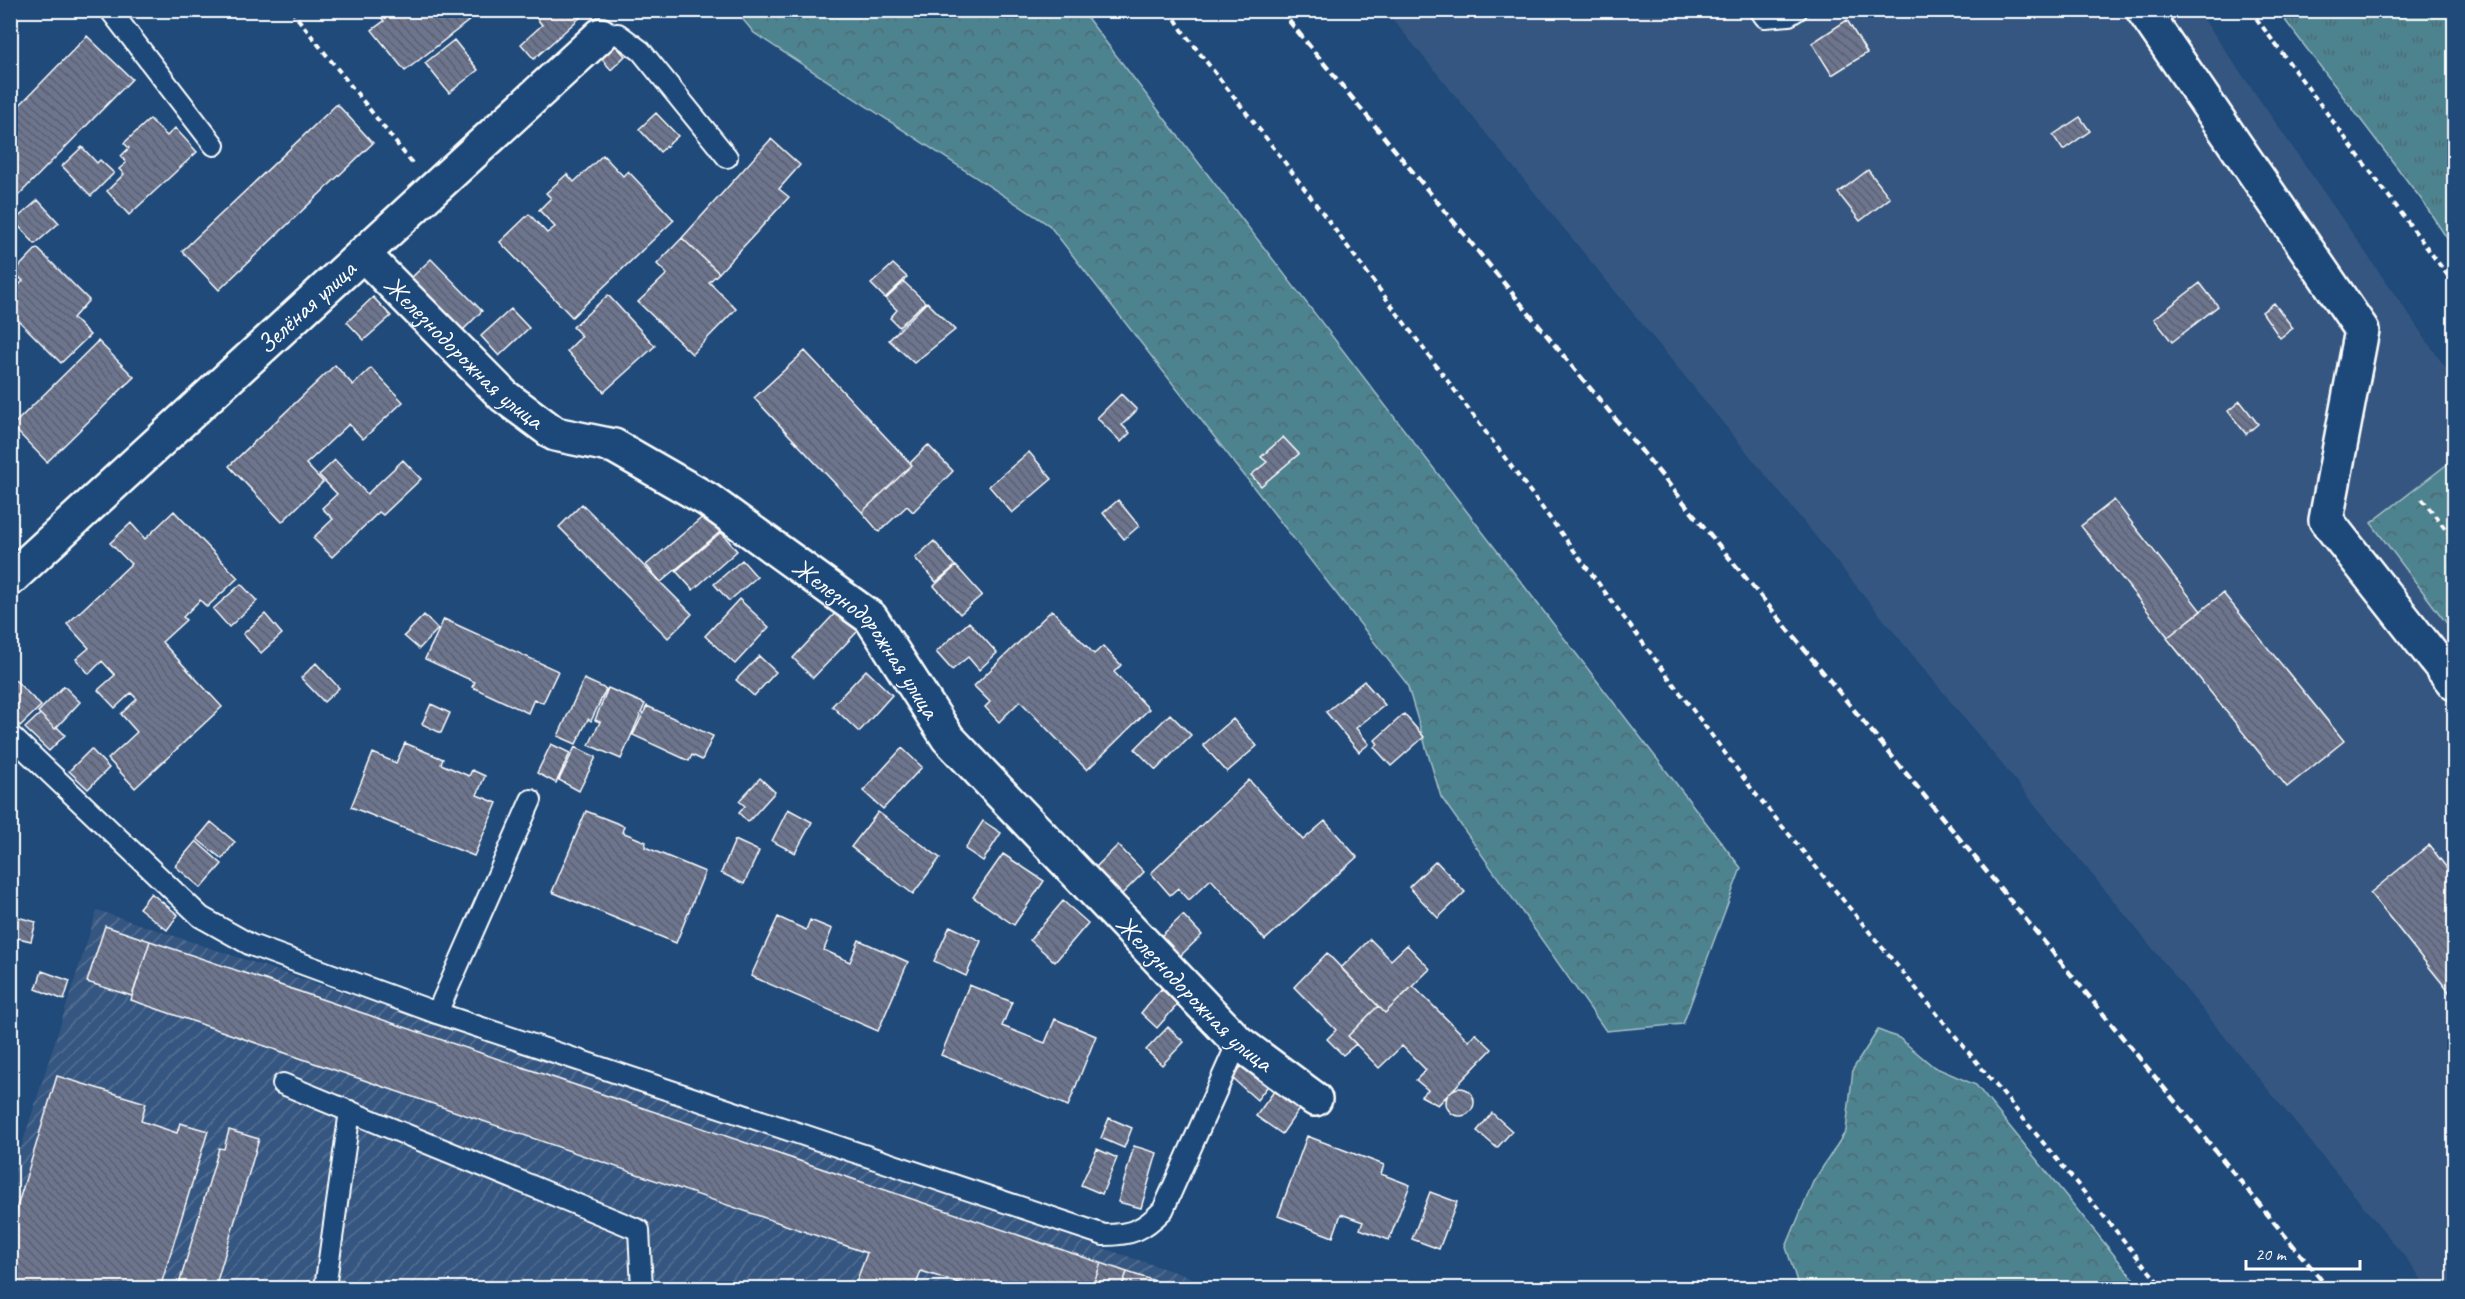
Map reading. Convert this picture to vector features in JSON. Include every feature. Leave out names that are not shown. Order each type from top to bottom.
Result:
[{"type":"street","points":[[2143,10],[2362,330],[2326,520],[2454,683]]},
{"type":"street","name":"Зелёная улица","points":[[10,579],[601,35]]},
{"type":"street","name":"Железнодорожная улица","points":[[363,254],[504,396],[555,434],[614,446],[708,500],[871,618],[948,738],[1238,1042],[1314,1099]]},
{"type":"lane","points":[[110,10],[214,145]]},
{"type":"lane","points":[[1760,10],[1765,17],[1789,15],[1797,10]]},
{"type":"lane","points":[[601,35],[618,34],[640,51],[727,157]]},
{"type":"lane","points":[[10,735],[201,917],[251,945],[437,1013],[1104,1235],[1125,1235],[1148,1225],[1163,1210],[1238,1042]]},
{"type":"lane","points":[[437,1013],[531,800]]},
{"type":"lane","points":[[283,1084],[639,1230],[642,1288]]},
{"type":"lane","points":[[325,1288],[350,1111]]},
{"type":"path","points":[[291,10],[433,189]]},
{"type":"path","points":[[1170,10],[1184,33],[1277,152],[1754,792],[2163,1288]]},
{"type":"path","points":[[2250,10],[2454,284]]},
{"type":"path","points":[[2422,499],[2454,540]]},
{"type":"shaded area","points":[[1386,11],[2198,11],[2454,380],[2454,1288],[2428,1288]]},
{"type":"shaded area","points":[[97,910],[1222,1288],[11,1288],[11,1179]]},
{"type":"green space","points":[[736,11],[1082,11],[1741,868],[1683,1024],[1606,1031],[1441,797],[1407,684],[1049,225],[754,33]]},
{"type":"green space","points":[[2278,11],[2454,11],[2454,249],[2421,199]]},
{"type":"green space","points":[[2454,459],[2454,633],[2371,523]]},
{"type":"green space","points":[[1878,1030],[1899,1038],[1934,1067],[1976,1085],[2141,1288],[1799,1288],[1786,1247],[1813,1182],[1846,1131],[1853,1069]]},
{"type":"building","points":[[376,10],[479,10],[480,12],[405,71],[372,30],[384,21]]},
{"type":"building","points":[[530,10],[579,10],[583,15],[534,59],[521,44],[542,25]]},
{"type":"building","points":[[1847,20],[1867,53],[1832,75],[1812,43]]},
{"type":"building","points":[[87,36],[132,79],[10,204],[10,115]]},
{"type":"building","points":[[454,40],[478,70],[449,93],[425,63]]},
{"type":"building","points":[[614,44],[625,56],[611,70],[601,58]]},
{"type":"building","points":[[337,104],[373,143],[219,290],[182,251]]},
{"type":"building","points":[[656,113],[678,136],[660,152],[639,129]]},
{"type":"building","points":[[2080,117],[2090,131],[2063,150],[2053,135]]},
{"type":"building","points":[[150,119],[167,136],[175,128],[197,152],[129,215],[107,191],[124,174],[119,169],[126,163],[121,156],[129,148],[124,143]]},
{"type":"building","points":[[771,139],[800,165],[779,189],[789,197],[719,273],[682,238]]},
{"type":"building","points":[[82,147],[97,163],[100,160],[114,173],[91,196],[62,166]]},
{"type":"building","points":[[603,155],[623,176],[628,171],[674,220],[572,317],[500,242],[529,214],[547,233],[555,227],[539,210],[551,198],[546,193],[567,174],[574,182]]},
{"type":"building","points":[[1868,170],[1890,198],[1860,221],[1838,193]]},
{"type":"building","points":[[38,200],[59,223],[35,244],[14,221]]},
{"type":"building","points":[[682,238],[719,273],[709,282],[736,309],[692,354],[638,302],[667,274],[657,264]]},
{"type":"building","points":[[37,248],[89,300],[73,318],[90,335],[61,363],[10,312],[10,293],[23,281],[14,272]]},
{"type":"building","points":[[431,259],[482,311],[462,331],[410,279]]},
{"type":"building","points":[[893,264],[907,277],[885,298],[871,284]]},
{"type":"building","points":[[904,282],[925,302],[899,327],[890,318],[897,310],[886,299]]},
{"type":"building","points":[[2200,283],[2218,306],[2172,342],[2154,319]]},
{"type":"building","points":[[608,295],[655,346],[604,392],[567,351],[582,336],[573,327]]},
{"type":"building","points":[[373,297],[391,316],[364,340],[347,322]]},
{"type":"building","points":[[927,302],[955,330],[914,363],[889,340]]},
{"type":"building","points":[[2274,303],[2293,328],[2280,338],[2262,312]]},
{"type":"building","points":[[511,309],[529,328],[499,356],[481,336]]},
{"type":"building","points":[[98,341],[134,377],[47,462],[12,426]]},
{"type":"building","points":[[805,351],[912,465],[862,512],[754,398]]},
{"type":"building","points":[[335,365],[353,385],[371,368],[403,402],[363,439],[349,424],[306,464],[323,482],[282,522],[229,466]]},
{"type":"building","points":[[1121,394],[1137,410],[1122,425],[1130,433],[1121,442],[1097,418]]},
{"type":"building","points":[[2240,401],[2258,424],[2246,434],[2228,411]]},
{"type":"building","points":[[1283,437],[1299,454],[1261,486],[1251,475],[1267,462],[1261,457]]},
{"type":"building","points":[[928,445],[953,471],[913,512],[907,506],[879,532],[862,512],[912,465],[910,463]]},
{"type":"building","points":[[1029,452],[1052,479],[1012,513],[989,486]]},
{"type":"building","points":[[335,460],[367,494],[403,460],[421,479],[383,515],[379,512],[332,557],[313,538],[333,519],[322,508],[337,494],[319,475]]},
{"type":"building","points":[[1118,500],[1139,526],[1124,539],[1103,513]]},
{"type":"building","points":[[2114,500],[2201,611],[2168,637],[2081,526]]},
{"type":"building","points":[[582,504],[692,614],[668,638],[559,527]]},
{"type":"building","points":[[174,511],[238,578],[207,607],[200,600],[183,617],[186,620],[162,642],[222,707],[135,788],[108,759],[137,732],[121,714],[137,699],[131,693],[115,708],[98,690],[115,675],[102,661],[89,674],[76,659],[89,648],[67,624],[131,564],[110,543],[131,523],[145,539]]},
{"type":"building","points":[[705,515],[720,532],[661,582],[646,565]]},
{"type":"building","points":[[721,532],[737,551],[693,590],[676,571]]},
{"type":"building","points":[[934,541],[955,566],[936,582],[915,558]]},
{"type":"building","points":[[742,560],[757,577],[729,601],[714,584]]},
{"type":"building","points":[[956,566],[982,595],[960,614],[934,586]]},
{"type":"building","points":[[241,584],[257,601],[229,627],[213,609]]},
{"type":"building","points":[[2223,593],[2344,741],[2287,787],[2167,638]]},
{"type":"building","points":[[739,599],[769,627],[735,664],[705,636]]},
{"type":"building","points":[[838,610],[858,631],[813,678],[793,658]]},
{"type":"building","points":[[1052,610],[1094,654],[1103,646],[1121,665],[1114,672],[1149,709],[1087,770],[1020,701],[999,722],[985,707],[990,702],[974,686]]},
{"type":"building","points":[[265,614],[282,634],[261,653],[243,634]]},
{"type":"building","points":[[424,615],[438,629],[419,649],[404,636]]},
{"type":"building","points":[[444,619],[558,671],[543,703],[534,699],[528,713],[472,687],[475,682],[425,659]]},
{"type":"building","points":[[969,622],[997,653],[979,670],[968,657],[952,670],[936,652]]},
{"type":"building","points":[[759,656],[776,672],[754,696],[736,680]]},
{"type":"building","points":[[316,663],[339,688],[324,702],[301,678]]},
{"type":"building","points":[[866,670],[892,695],[859,732],[832,706]]},
{"type":"building","points":[[10,675],[41,706],[20,726],[10,716]]},
{"type":"building","points":[[584,679],[606,689],[591,721],[588,719],[576,744],[558,736]]},
{"type":"building","points":[[1364,681],[1385,705],[1356,728],[1369,744],[1359,752],[1326,712]]},
{"type":"building","points":[[64,686],[80,702],[55,729],[38,712]]},
{"type":"building","points":[[608,688],[645,704],[621,759],[589,745],[600,722],[595,720]]},
{"type":"building","points":[[431,704],[450,713],[441,733],[422,724]]},
{"type":"building","points":[[647,706],[713,736],[702,760],[692,755],[689,761],[633,735]]},
{"type":"building","points":[[40,714],[55,729],[57,727],[65,735],[49,751],[25,728]]},
{"type":"building","points":[[1170,714],[1191,735],[1156,770],[1135,749]]},
{"type":"building","points":[[1404,714],[1424,737],[1391,766],[1374,747],[1378,744],[1375,740]]},
{"type":"building","points":[[1233,719],[1257,746],[1227,772],[1203,745]]},
{"type":"building","points":[[405,743],[443,759],[441,764],[469,776],[472,770],[485,776],[477,795],[497,803],[474,856],[351,807],[373,753],[396,763]]},
{"type":"building","points":[[551,744],[570,753],[556,783],[537,773]]},
{"type":"building","points":[[575,747],[596,757],[579,791],[559,780]]},
{"type":"building","points":[[902,748],[922,767],[883,809],[863,791]]},
{"type":"building","points":[[91,749],[109,768],[88,789],[69,771]]},
{"type":"building","points":[[760,778],[775,792],[748,822],[739,813],[745,806],[739,801]]},
{"type":"building","points":[[1249,780],[1303,840],[1325,821],[1357,857],[1265,940],[1211,879],[1189,900],[1178,888],[1170,895],[1151,873]]},
{"type":"building","points":[[788,809],[812,822],[795,853],[772,841]]},
{"type":"building","points":[[586,811],[624,826],[622,832],[646,842],[645,847],[705,872],[676,943],[552,892]]},
{"type":"building","points":[[878,812],[940,858],[913,894],[851,847]]},
{"type":"building","points":[[983,821],[1001,833],[983,861],[965,849]]},
{"type":"building","points":[[211,822],[235,842],[222,859],[197,839]]},
{"type":"building","points":[[735,840],[759,851],[744,884],[721,873]]},
{"type":"building","points":[[196,841],[222,864],[201,888],[175,866]]},
{"type":"building","points":[[1118,845],[1144,872],[1121,895],[1095,868]]},
{"type":"building","points":[[2429,845],[2454,877],[2454,998],[2370,893]]},
{"type":"building","points":[[1003,854],[1044,881],[1014,925],[973,897]]},
{"type":"building","points":[[1436,861],[1465,892],[1438,918],[1409,887]]},
{"type":"building","points":[[151,893],[178,915],[167,930],[139,908]]},
{"type":"building","points":[[1063,901],[1088,923],[1055,962],[1030,940]]},
{"type":"building","points":[[10,915],[36,922],[31,941],[18,938],[10,965]]},
{"type":"building","points":[[1183,915],[1202,935],[1178,958],[1159,938]]},
{"type":"building","points":[[778,917],[806,930],[810,920],[832,929],[824,950],[850,962],[859,940],[908,962],[878,1031],[751,976]]},
{"type":"building","points":[[105,926],[150,941],[132,996],[87,982]]},
{"type":"building","points":[[950,926],[981,941],[966,976],[934,961]]},
{"type":"building","points":[[1370,939],[1391,960],[1407,945],[1430,969],[1385,1013],[1341,968]]},
{"type":"building","points":[[150,941],[1101,1263],[1092,1288],[974,1288],[921,1271],[915,1288],[854,1288],[867,1253],[131,1000]]},
{"type":"building","points":[[1327,953],[1378,1006],[1348,1036],[1356,1044],[1343,1055],[1327,1039],[1336,1030],[1294,987]]},
{"type":"building","points":[[42,971],[70,981],[64,1000],[36,989]]},
{"type":"building","points":[[969,985],[1012,1002],[1002,1026],[1045,1043],[1055,1019],[1096,1036],[1068,1106],[941,1055]]},
{"type":"building","points":[[1413,986],[1469,1041],[1475,1033],[1492,1049],[1438,1105],[1421,1096],[1428,1090],[1416,1080],[1426,1070],[1402,1046],[1379,1068],[1348,1036],[1378,1006],[1385,1013]]},
{"type":"building","points":[[1161,989],[1178,1004],[1157,1028],[1141,1013]]},
{"type":"building","points":[[1168,1027],[1184,1042],[1162,1065],[1146,1050]]},
{"type":"building","points":[[1245,1062],[1270,1083],[1257,1100],[1232,1078]]},
{"type":"building","points":[[57,1076],[146,1103],[141,1121],[177,1133],[180,1123],[208,1131],[160,1288],[10,1288],[10,1230]]},
{"type":"building","points":[[1460,1088],[1470,1092],[1474,1102],[1470,1112],[1460,1116],[1450,1112],[1446,1102],[1450,1092]]},
{"type":"building","points":[[1275,1090],[1300,1108],[1282,1134],[1256,1116]]},
{"type":"building","points":[[1492,1113],[1512,1131],[1497,1148],[1477,1131]]},
{"type":"building","points":[[1109,1118],[1132,1128],[1124,1148],[1101,1138]]},
{"type":"building","points":[[229,1130],[259,1139],[215,1288],[178,1288],[219,1148],[224,1149]]},
{"type":"building","points":[[1307,1136],[1384,1165],[1381,1174],[1410,1185],[1389,1240],[1360,1229],[1363,1222],[1341,1214],[1333,1237],[1278,1216]]},
{"type":"building","points":[[1134,1146],[1157,1153],[1141,1208],[1118,1202]]},
{"type":"building","points":[[1097,1149],[1117,1158],[1102,1194],[1081,1185]]},
{"type":"building","points":[[1430,1192],[1457,1202],[1439,1249],[1412,1239]]},
{"type":"building","points":[[1101,1263],[1127,1272],[1121,1288],[1092,1288]]},
{"type":"building","points":[[1127,1272],[1177,1288],[1121,1288]]},
{"type":"railway","points":[[1280,10],[2328,1288]]}]
